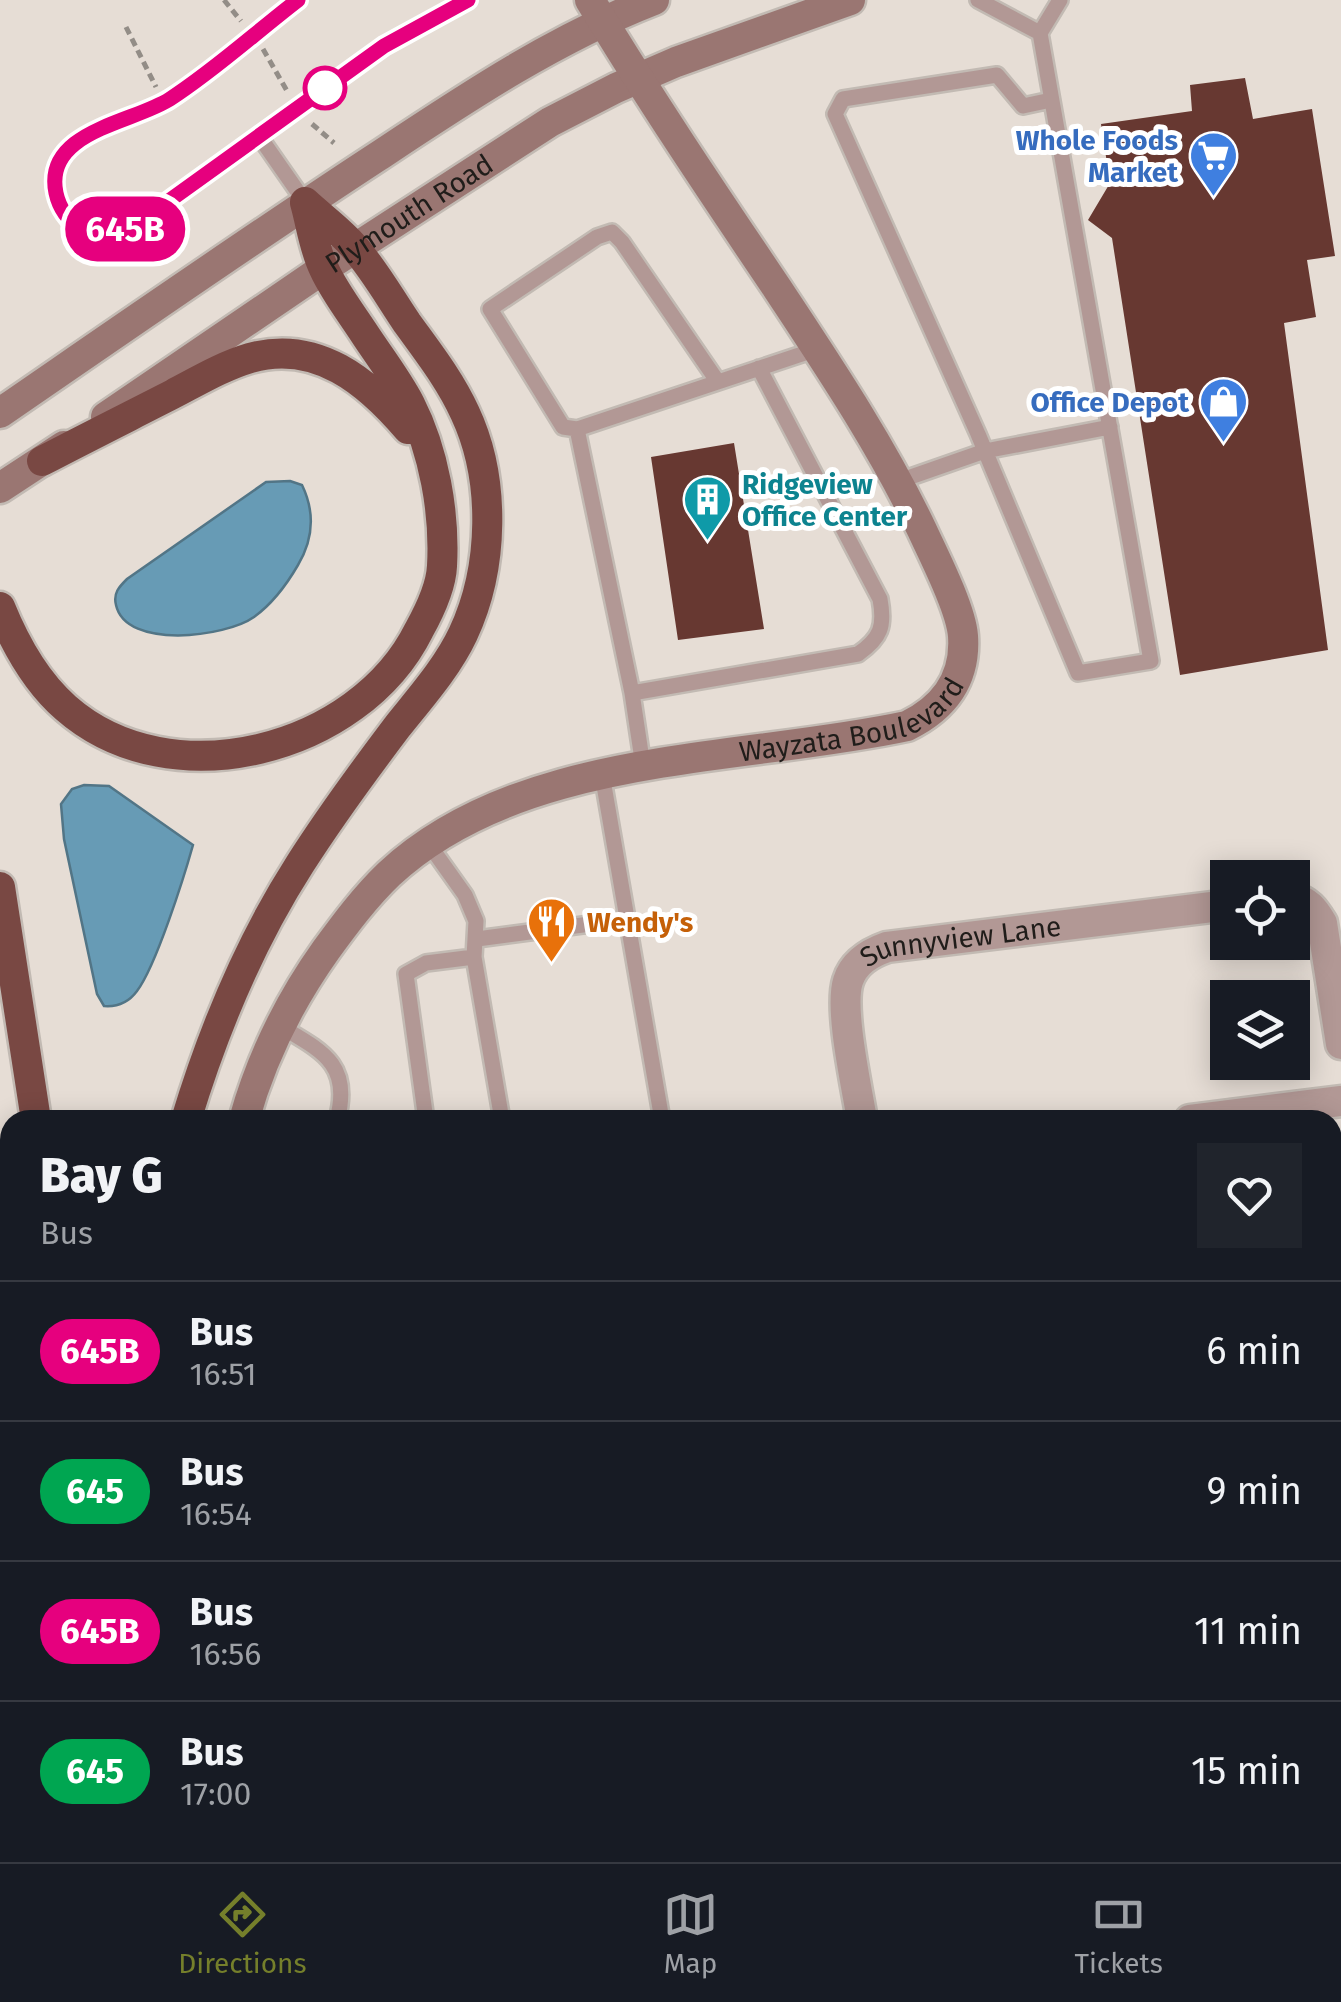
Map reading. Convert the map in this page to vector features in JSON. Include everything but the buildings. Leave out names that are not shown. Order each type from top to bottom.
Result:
[{"type":"highway","points":[[189,1110],[202,1065],[260,936],[298,866],[463,634],[484,558],[484,479],[477,442],[464,411],[444,375],[355,248],[305,202]]},
{"type":"highway","points":[[0,607],[13,638],[45,686],[67,710],[137,747],[170,755],[223,754],[272,744],[321,726],[364,700],[389,678],[428,612],[442,570],[437,486],[410,403],[323,269],[305,202]]},
{"type":"highway","points":[[42,460],[228,366],[273,354],[308,357],[342,367],[372,389],[428,453]]},
{"type":"highway","points":[[0,887],[34,1110]]},
{"type":"main road","points":[[0,413],[305,202],[596,10],[654,0]]},
{"type":"main road","name":"Plymouth Road","points":[[0,488],[323,269],[550,122],[638,78],[850,0]]},
{"type":"main road","name":"Wayzata Boulevard","points":[[247,1110],[255,1079],[315,965],[348,919],[389,874],[428,843],[539,792],[602,774],[892,730],[927,717],[944,702],[956,683],[963,634],[934,554],[899,482],[817,348],[596,10]]},
{"type":"street","points":[[1310,906],[1322,923],[1341,1044]]},
{"type":"street","name":"Sunnyview Lane","points":[[861,1110],[845,1000],[848,980],[858,962],[873,952],[1210,907]]},
{"type":"street","points":[[1266,1110],[1341,1100]]},
{"type":"lane","points":[[298,0],[167,101],[84,137],[69,148],[58,164],[54,184],[69,220],[83,230],[99,234],[134,226],[406,31],[468,0]]},
{"type":"lane","points":[[978,0],[1040,33]]},
{"type":"lane","points":[[1052,100],[1023,106],[997,75],[843,99],[834,114],[985,451],[1078,673],[1151,661],[1110,428],[1052,100],[1040,33],[1060,0]]},
{"type":"lane","points":[[259,136],[305,202]]},
{"type":"lane","points":[[718,382],[612,232],[597,237],[490,309],[563,427],[577,428],[718,382],[817,348]]},
{"type":"lane","points":[[632,693],[858,654],[875,642],[884,623],[880,599],[759,368]]},
{"type":"lane","points":[[577,428],[632,693],[643,766]]},
{"type":"lane","points":[[899,482],[985,451],[1110,428]]},
{"type":"lane","points":[[602,774],[660,1110]]},
{"type":"lane","points":[[428,843],[471,907],[476,921],[474,956],[500,1110]]},
{"type":"lane","points":[[477,939],[628,919]]},
{"type":"lane","points":[[424,1110],[406,974],[426,963],[474,956]]},
{"type":"lane","points":[[280,1026],[331,1060],[341,1090],[338,1110]]},
{"type":"path","points":[[224,0],[270,58],[299,107],[320,133],[334,143]]},
{"type":"path","points":[[126,27],[152,82],[167,101]]},
{"type":"water","points":[[266,482],[302,485],[306,495],[310,535],[294,572],[261,612],[240,624],[201,634],[157,634],[138,629],[124,619],[115,597],[127,579]]},
{"type":"water","points":[[84,785],[109,786],[193,845],[169,921],[144,979],[130,998],[114,1006],[104,1006],[97,994],[64,839],[61,804],[72,789]]},
{"type":"bus line","name":"645B","points":[[298,0],[167,101],[84,137],[69,148],[58,164],[54,184],[69,220],[83,230],[99,234],[134,226],[406,31],[468,0]]},
{"type":"place","name":"Whole Foods Market","points":[[1213,198]]},
{"type":"place","name":"Office Depot","points":[[1224,444]]},
{"type":"place","name":"Ridgeview Office Center","points":[[707,542]]},
{"type":"place","name":"Wendy's","points":[[552,964]]}]
